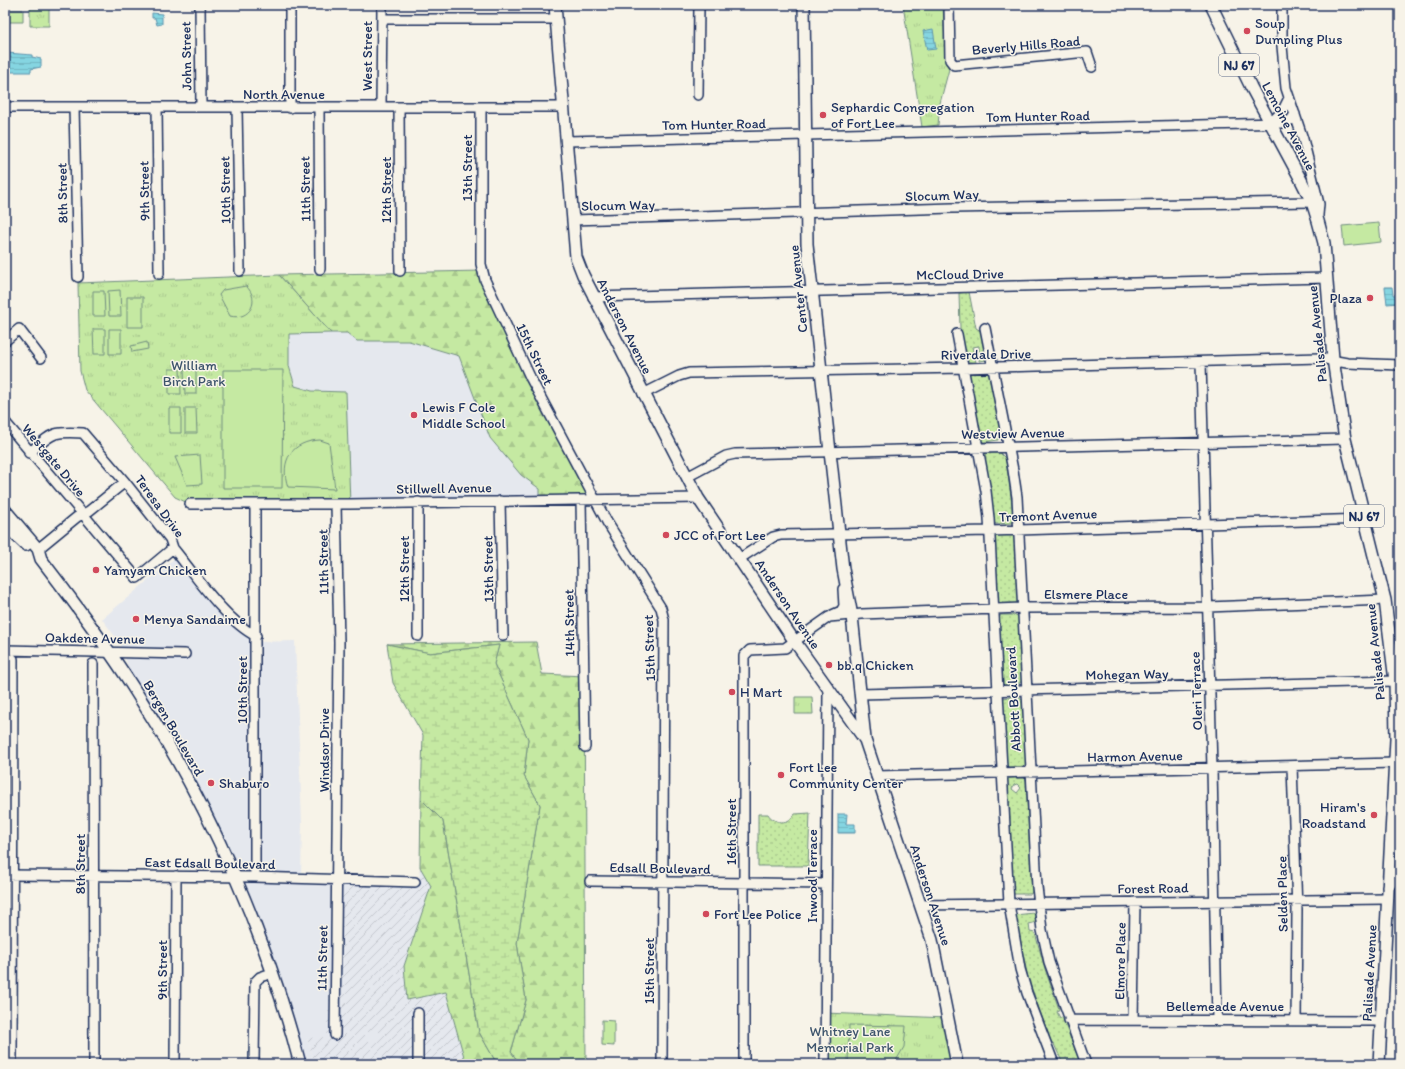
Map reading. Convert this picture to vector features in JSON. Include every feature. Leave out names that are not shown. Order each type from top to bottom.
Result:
[{"type":"main road","name":"Anderson Avenue","points":[[555,5],[576,257],[593,297],[698,498],[795,642],[865,740],[932,940],[957,1064]]},
{"type":"main road","name":"Center Avenue","points":[[804,5],[804,135],[807,244],[844,569],[852,616],[865,740]]},
{"type":"main road","name":"Lemoine Avenue","points":[[1211,5],[1250,87],[1312,202],[1324,243]]},
{"type":"main road","name":"Palisade Avenue","points":[[1324,243],[1333,359],[1345,439],[1385,600],[1395,681],[1395,847],[1387,899],[1379,1064]]},
{"type":"main road","name":"Bergen Boulevard","points":[[5,510],[40,554],[137,692],[204,810],[236,877],[272,973],[300,1064]]},
{"type":"main road","name":"Bergen Boulevard","points":[[5,525],[34,554],[40,554]]},
{"type":"main road","points":[[1394,790],[1400,805]]},
{"type":"main road","points":[[1388,888],[1400,870]]},
{"type":"street","name":"John Street","points":[[200,5],[200,107]]},
{"type":"street","points":[[290,5],[290,108]]},
{"type":"street","name":"West Street","points":[[381,108],[382,5]]},
{"type":"street","points":[[698,95],[699,5]]},
{"type":"street","name":"Beverly Hills Road","points":[[949,5],[950,60],[954,65],[1087,52],[1092,67]]},
{"type":"street","points":[[1282,5],[1283,67],[1289,98],[1295,114],[1318,204],[1318,220]]},
{"type":"street","points":[[382,19],[556,19]]},
{"type":"street","points":[[1270,124],[1283,110],[1289,98]]},
{"type":"street","name":"North Avenue","points":[[5,106],[237,108],[563,107]]},
{"type":"street","name":"8th Street","points":[[74,107],[78,278]]},
{"type":"street","name":"9th Street","points":[[157,107],[159,274]]},
{"type":"street","name":"12th Street","points":[[399,107],[400,272]]},
{"type":"street","name":"13th Street","points":[[481,107],[481,228]]},
{"type":"street","name":"10th Street","points":[[237,108],[240,271]]},
{"type":"street","name":"11th Street","points":[[319,108],[320,269]]},
{"type":"street","name":"Tom Hunter Road","points":[[567,141],[1270,124],[1282,123],[1291,120],[1295,114]]},
{"type":"street","name":"Slocum Way","points":[[573,220],[807,214],[947,208],[1312,202]]},
{"type":"street","name":"15th Street","points":[[481,228],[481,264],[485,280],[531,379],[619,545],[661,608],[664,620],[662,1064]]},
{"type":"street","name":"McCloud Drive","points":[[593,297],[813,290],[1326,278]]},
{"type":"street","name":"Abbott Boulevard","points":[[985,328],[1009,448],[1017,498],[1039,904],[1049,962],[1086,1064]]},
{"type":"street","points":[[5,341],[19,329],[41,358]]},
{"type":"street","name":"Abbott Boulevard","points":[[957,334],[986,491],[990,531],[1009,904],[1020,969],[1027,993],[1054,1064]]},
{"type":"street","name":"Riverdale Drive","points":[[643,394],[679,376],[689,374],[1333,359],[1347,363],[1400,365]]},
{"type":"street","name":"Oleri Terrace","points":[[1201,362],[1217,1020]]},
{"type":"street","name":"Westgate Drive","points":[[5,422],[29,453],[137,578],[173,548]]},
{"type":"street","name":"Teresa Drive","points":[[29,453],[52,435],[59,432],[83,433],[125,482],[170,539],[173,548],[229,616],[244,630],[256,636]]},
{"type":"street","name":"Westview Avenue","points":[[687,477],[726,456],[735,454],[1345,439]]},
{"type":"street","points":[[40,554],[82,514],[89,511],[125,482]]},
{"type":"street","name":"Stillwell Avenue","points":[[190,504],[336,504],[698,498]]},
{"type":"street","name":"14th Street","points":[[581,500],[585,747]]},
{"type":"street","name":"13th Street","points":[[500,501],[503,636]]},
{"type":"street","name":"12th Street","points":[[418,502],[418,636]]},
{"type":"street","name":"10th Street","points":[[255,504],[255,877]]},
{"type":"street","name":"11th Street","points":[[336,504],[338,619]]},
{"type":"street","name":"Tremont Avenue","points":[[739,559],[773,537],[781,535],[840,532],[990,531],[1365,519]]},
{"type":"street","name":"Center Avenue","points":[[829,617],[841,611],[844,606],[844,569]]},
{"type":"street","name":"Elsmere Place","points":[[829,617],[862,614],[1022,608],[1208,607],[1385,600]]},
{"type":"street","points":[[795,642],[829,617]]},
{"type":"street","name":"Windsor Drive","points":[[337,881],[338,619]]},
{"type":"street","name":"16th Street","points":[[744,1064],[744,656],[750,650],[785,648],[795,642]]},
{"type":"street","name":"Oakdene Avenue","points":[[5,650],[109,651],[184,654]]},
{"type":"street","points":[[12,1064],[9,875],[13,659]]},
{"type":"street","name":"8th Street","points":[[93,664],[94,1064]]},
{"type":"street","name":"Mohegan Way","points":[[860,694],[1395,681]]},
{"type":"street","name":"Inwood Terrace","points":[[825,1064],[828,689]]},
{"type":"street","name":"Harmon Avenue","points":[[876,776],[1395,763]]},
{"type":"street","name":"Selden Place","points":[[1292,766],[1297,900],[1296,1021]]},
{"type":"street","name":"East Edsall Boulevard","points":[[9,875],[255,877],[337,881],[415,882]]},
{"type":"street","name":"9th Street","points":[[175,1064],[176,876]]},
{"type":"street","name":"11th Street","points":[[335,1035],[337,881]]},
{"type":"street","name":"Edsall Boulevard","points":[[590,881],[826,884]]},
{"type":"street","name":"Forest Road","points":[[920,905],[1387,899]]},
{"type":"street","name":"Elmore Place","points":[[1133,1020],[1135,902]]},
{"type":"street","points":[[254,1064],[255,982],[260,977],[272,973]]},
{"type":"street","points":[[418,1013],[418,1064]]},
{"type":"street","name":"Bellemeade Avenue","points":[[1069,1020],[1382,1021]]},
{"type":"shaded area","name":"Lewis F Cole Middle School","points":[[347,333],[357,341],[409,341],[459,356],[490,438],[521,475],[540,489],[540,500],[350,504],[346,392],[311,391],[295,386],[289,366],[289,334]]},
{"type":"shaded area","points":[[182,552],[230,614],[256,642],[295,641],[302,823],[301,879],[337,881],[327,1038],[307,1038],[315,1064],[300,1064],[235,877],[137,692],[120,643],[102,619]]},
{"type":"shaded area","points":[[420,867],[431,886],[404,966],[407,1000],[446,992],[466,1064],[315,1064],[307,1038],[326,1037],[340,880],[419,880]]},
{"type":"green space","points":[[30,5],[49,5],[49,26],[30,26]]},
{"type":"green space","points":[[903,5],[943,5],[946,61],[949,69],[940,103],[938,125],[922,127]]},
{"type":"green space","points":[[5,10],[23,10],[23,22],[5,22]]},
{"type":"green space","points":[[1379,223],[1381,242],[1344,246],[1342,226]]},
{"type":"green space","points":[[482,271],[595,499],[540,500],[540,489],[521,475],[490,438],[459,356],[409,341],[357,341],[347,333],[331,333],[279,275]]},
{"type":"green space","name":"William Birch Park","points":[[279,275],[331,333],[289,334],[289,366],[295,386],[312,391],[346,392],[350,504],[190,504],[175,497],[85,390],[80,371],[78,283]]},
{"type":"green space","points":[[246,286],[253,297],[251,308],[243,315],[237,317],[230,316],[219,295],[223,290]]},
{"type":"green space","points":[[120,290],[121,316],[109,316],[108,291]]},
{"type":"green space","points":[[93,291],[104,291],[105,316],[93,316]]},
{"type":"green space","points":[[969,292],[976,328],[981,331],[987,360],[979,361],[979,346],[972,347],[976,362],[968,362],[965,358],[960,328],[959,293]]},
{"type":"green space","points":[[127,297],[143,297],[143,327],[127,327]]},
{"type":"green space","points":[[93,329],[105,329],[105,354],[94,354]]},
{"type":"green space","points":[[109,329],[121,329],[121,354],[109,354]]},
{"type":"green space","points":[[147,342],[148,349],[132,352],[131,346]]},
{"type":"green space","points":[[196,368],[196,394],[185,394],[184,369]]},
{"type":"green space","points":[[169,369],[180,369],[181,394],[169,394]]},
{"type":"green space","points":[[223,370],[283,370],[282,488],[223,488]]},
{"type":"green space","points":[[986,371],[989,373],[1001,435],[998,440],[984,442],[981,441],[969,375],[970,372]]},
{"type":"green space","points":[[169,408],[181,408],[181,433],[169,433]]},
{"type":"green space","points":[[185,408],[196,408],[197,433],[185,433]]},
{"type":"green space","points":[[320,440],[329,443],[335,489],[288,487],[285,469],[290,454],[295,448],[302,444]]},
{"type":"green space","points":[[1000,453],[1006,459],[1014,520],[1013,523],[996,524],[993,522],[983,454]]},
{"type":"green space","points":[[200,455],[202,484],[187,485],[175,457]]},
{"type":"green space","points":[[1014,534],[1019,601],[1016,604],[1000,605],[997,602],[994,535]]},
{"type":"green space","points":[[1001,615],[1016,615],[1019,618],[1022,681],[1017,685],[1004,685],[1001,683],[998,619]]},
{"type":"green space","points":[[536,642],[542,674],[584,676],[586,1064],[520,1064],[511,1052],[526,1000],[517,943],[540,805],[524,776],[528,739],[494,664],[499,645],[430,653],[387,644]]},
{"type":"green space","points":[[387,644],[430,653],[499,645],[494,664],[528,739],[524,776],[540,805],[517,943],[526,1000],[511,1052],[520,1064],[497,1064],[479,1032],[443,821],[421,799],[423,735],[393,683]]},
{"type":"green space","points":[[1019,696],[1023,701],[1026,764],[1023,767],[1009,767],[1006,765],[1002,698]]},
{"type":"green space","points":[[795,697],[812,697],[813,714],[795,714]]},
{"type":"green space","points":[[1023,777],[1026,780],[1031,894],[1012,894],[1007,778]],"holes":[[[1017,784],[1021,788],[1017,793],[1012,789],[1014,785]]]},
{"type":"green space","points":[[421,799],[443,821],[479,1032],[497,1064],[466,1064],[446,992],[407,1000],[404,966],[431,886],[420,867]]},
{"type":"green space","points":[[810,813],[808,866],[758,866],[758,814],[768,814],[774,820],[782,822],[789,820],[795,814]]},
{"type":"green space","points":[[1034,913],[1037,922],[1029,924],[1030,932],[1035,933],[1045,969],[1059,1009],[1057,1012],[1060,1018],[1062,1017],[1081,1064],[1063,1064],[1054,1044],[1051,1042],[1028,978],[1015,915]]},
{"type":"green space","name":"Whitney Lane Memorial Park","points":[[825,1013],[947,1018],[957,1064],[825,1064]]},
{"type":"green space","points":[[602,1020],[614,1021],[614,1046],[602,1045]]},
{"type":"green space","points":[[849,1025],[906,1026],[904,1047],[894,1064],[848,1064]]},
{"type":"water","points":[[152,13],[162,14],[162,24],[157,25],[155,18],[152,18]]},
{"type":"water","points":[[933,29],[936,49],[927,50],[923,31]]},
{"type":"water","points":[[7,53],[32,55],[32,57],[41,59],[41,67],[31,69],[31,72],[6,72]]},
{"type":"water","points":[[1385,287],[1392,287],[1393,295],[1400,295],[1400,303],[1387,304]]},
{"type":"water","points":[[838,814],[847,814],[846,824],[855,824],[855,833],[838,833]]},
{"type":"place","name":"Soup Dumpling Plus","points":[[1247,31]]},
{"type":"place","name":"Sephardic Congregation of Fort Lee","points":[[823,115]]},
{"type":"place","name":"Plaza","points":[[1370,298]]},
{"type":"place","name":"Lewis F Cole Middle School","points":[[414,415]]},
{"type":"place","name":"JCC of Fort Lee","points":[[666,535]]},
{"type":"place","name":"Yamyam Chicken","points":[[96,570]]},
{"type":"place","name":"Menya Sandaime","points":[[136,619]]},
{"type":"place","name":"bb.q Chicken","points":[[829,665]]},
{"type":"place","name":"H Mart","points":[[732,692]]},
{"type":"place","name":"Fort Lee Community Center","points":[[781,775]]},
{"type":"place","name":"Shaburo","points":[[211,783]]},
{"type":"place","name":"Hiram's Roadstand","points":[[1374,815]]},
{"type":"place","name":"Fort Lee Police","points":[[706,914]]}]
